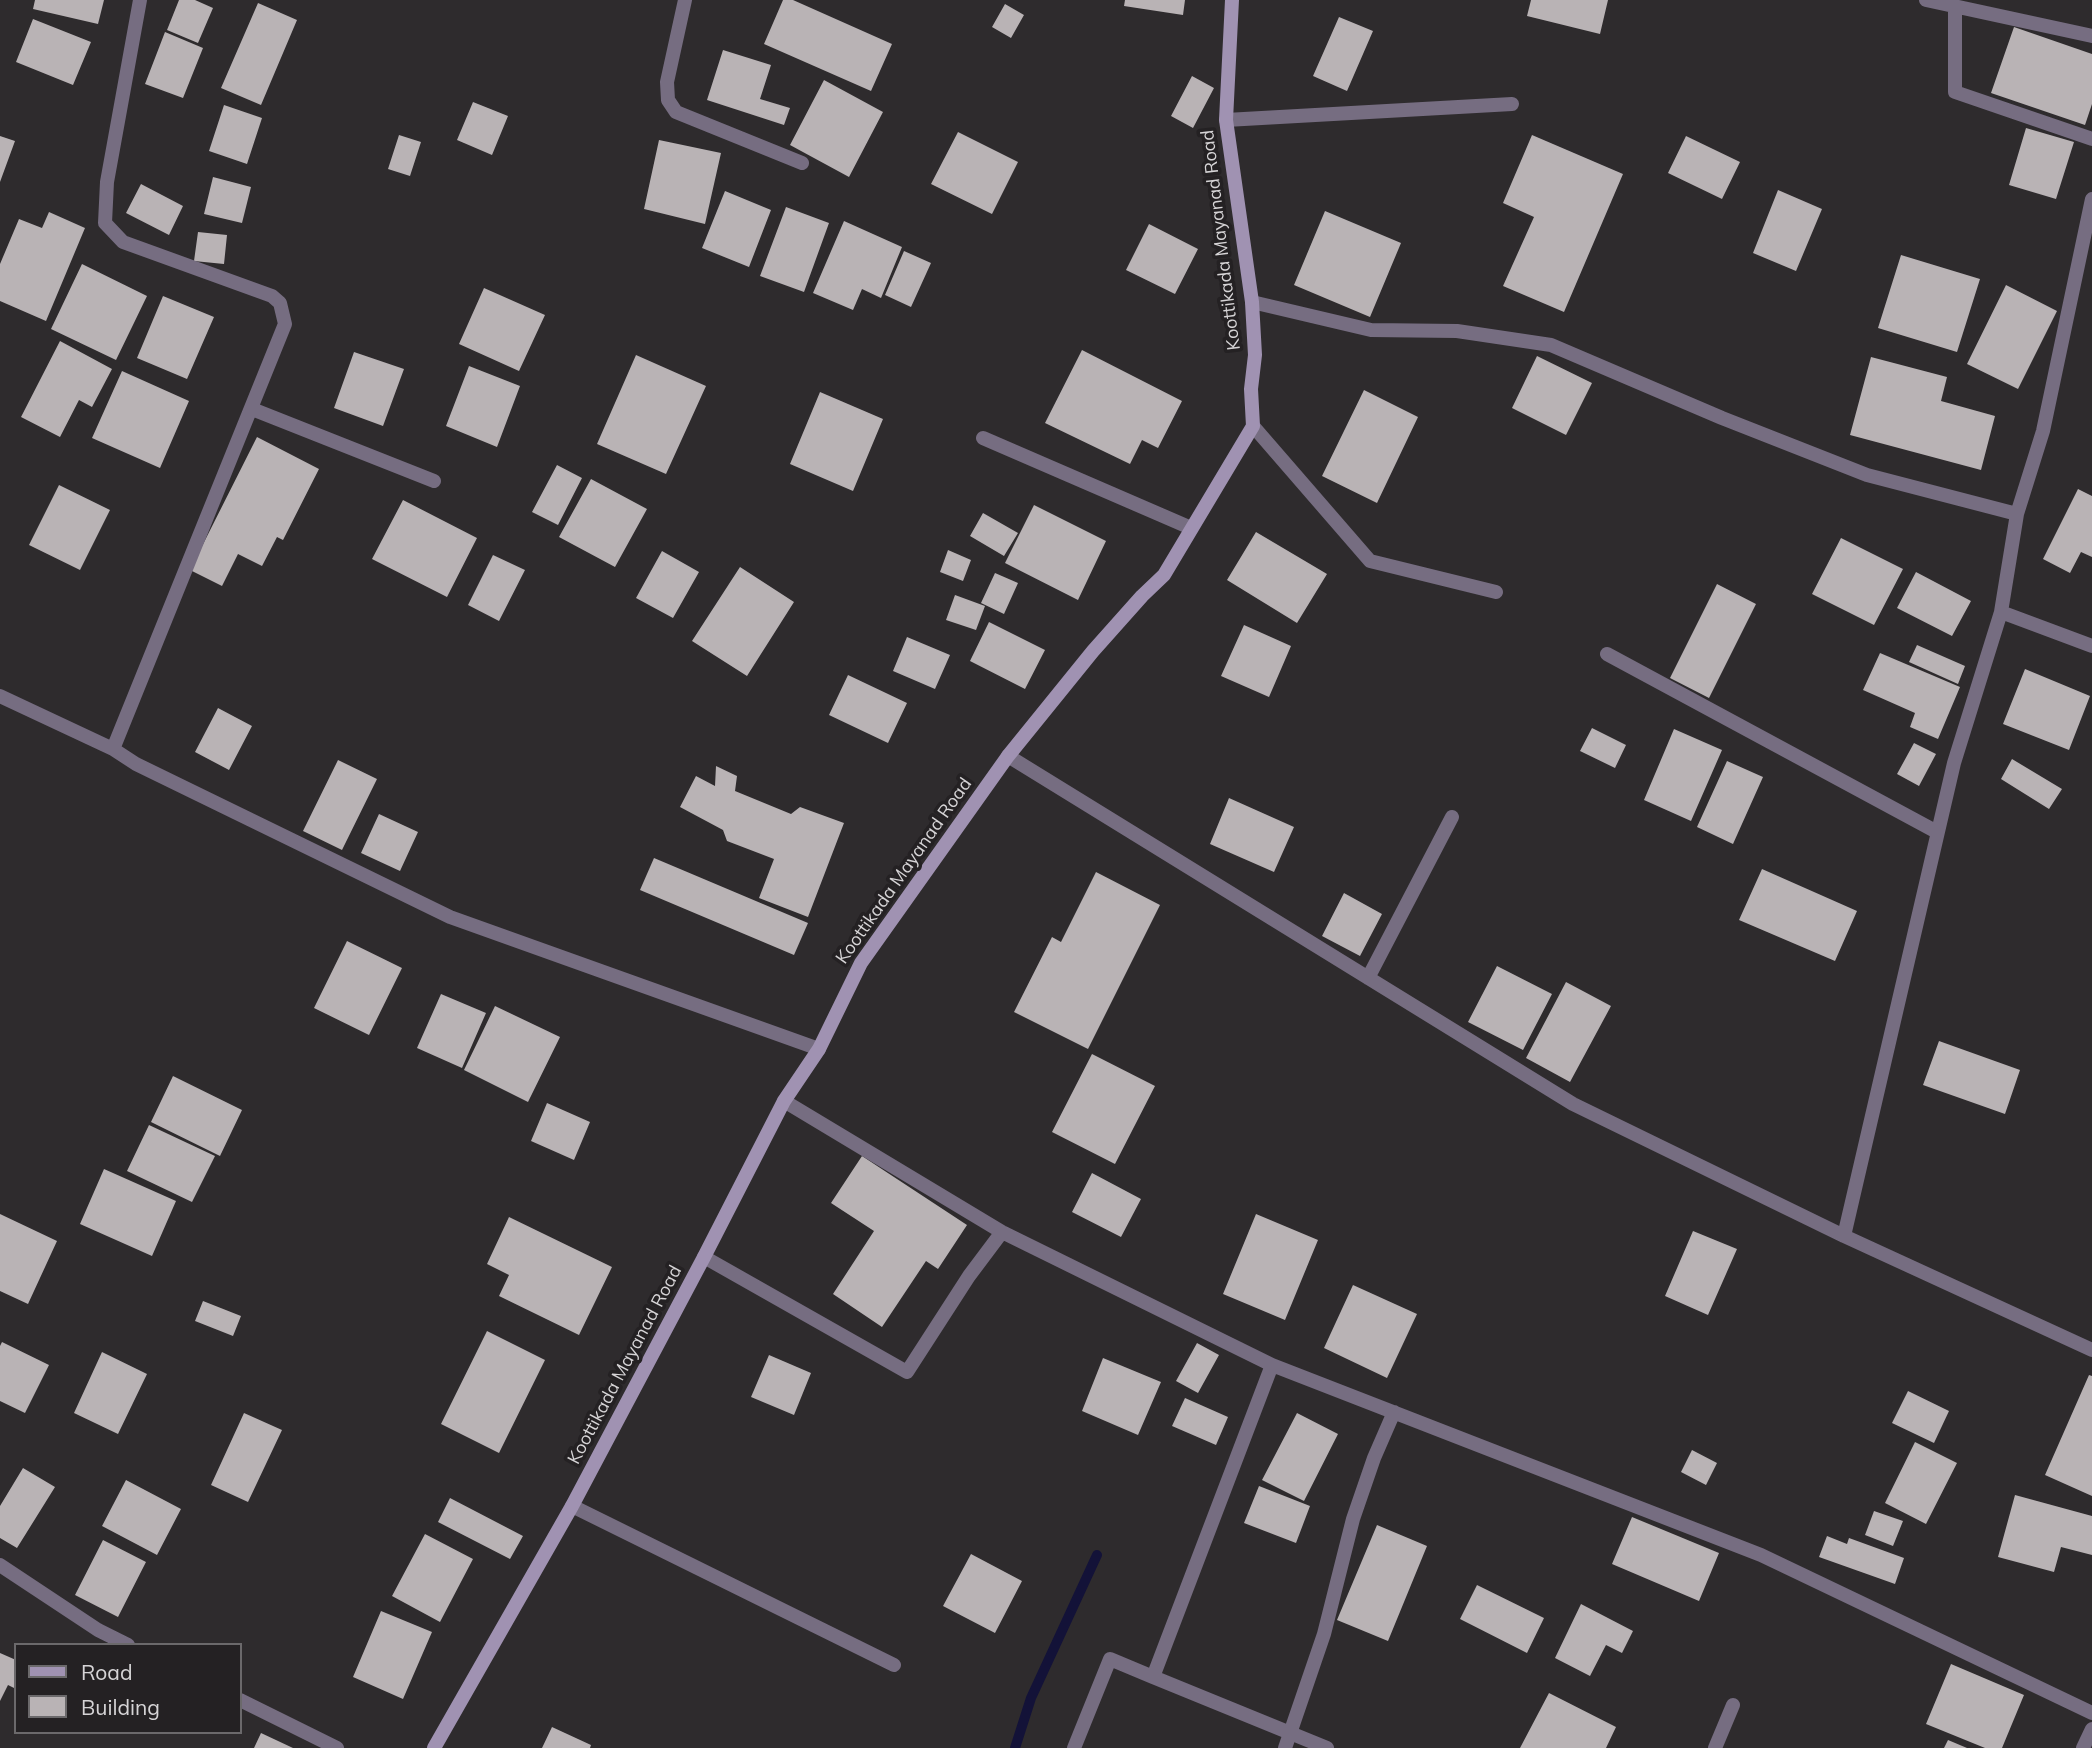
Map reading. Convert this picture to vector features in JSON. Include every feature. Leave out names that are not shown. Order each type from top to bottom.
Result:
[{"type":"main road","name":"Koottikada Mayanad Road","points":[[434,1748],[572,1506],[784,1101],[819,1049],[861,962],[1008,756],[1093,651],[1164,575],[1252,426],[1251,389],[1255,355],[1252,302],[1226,120],[1232,0]]},
{"type":"street","points":[[113,749],[285,324],[280,303],[272,296],[123,242],[105,223],[107,182],[140,0]]},
{"type":"street","points":[[685,0],[667,82],[668,100],[676,112],[802,163]]},
{"type":"street","points":[[1926,0],[2092,36]]},
{"type":"street","points":[[1955,6],[1955,92],[2092,139]]},
{"type":"street","points":[[1226,120],[1512,104]]},
{"type":"street","points":[[1844,1236],[1954,763],[2001,612],[2017,514],[2043,431],[2092,199]]},
{"type":"street","points":[[1252,302],[1371,330],[1457,331],[1551,345],[1722,418],[1867,475],[2017,514]]},
{"type":"street","points":[[252,409],[434,481]]},
{"type":"street","points":[[1252,426],[1370,561],[1496,592]]},
{"type":"street","points":[[983,438],[1191,528]]},
{"type":"street","points":[[2001,612],[2092,646]]},
{"type":"street","points":[[1607,654],[1937,832]]},
{"type":"street","points":[[0,696],[113,749],[136,764],[450,917],[819,1049]]},
{"type":"street","points":[[1008,756],[1573,1104],[1844,1236],[2092,1350]]},
{"type":"street","points":[[1368,978],[1452,817]]},
{"type":"street","points":[[784,1101],[1002,1232],[1272,1365],[1761,1555],[2092,1713]]},
{"type":"street","points":[[704,1257],[907,1372],[969,1276],[1002,1232]]},
{"type":"street","points":[[1153,1677],[1272,1365]]},
{"type":"street","points":[[1285,1748],[1324,1634],[1353,1520],[1374,1458],[1394,1412]]},
{"type":"street","points":[[572,1506],[894,1665]]},
{"type":"street","points":[[0,1564],[98,1630],[124,1643]]},
{"type":"street","points":[[1074,1748],[1110,1659],[1327,1748]]},
{"type":"street","points":[[242,1701],[337,1748]]},
{"type":"street","points":[[1715,1748],[1734,1705]]},
{"type":"street","points":[[2082,1748],[2092,1728]]},
{"type":"building","points":[[35,0],[104,0],[98,24],[33,9]]},
{"type":"building","points":[[179,0],[195,0],[213,8],[198,43],[167,30]]},
{"type":"building","points":[[783,0],[793,0],[892,44],[871,91],[764,44]]},
{"type":"building","points":[[1125,0],[1185,0],[1183,15],[1124,6]]},
{"type":"building","points":[[1531,0],[1608,0],[1600,34],[1527,16]]},
{"type":"building","points":[[258,3],[297,20],[261,105],[221,88]]},
{"type":"building","points":[[1005,4],[1024,15],[1011,38],[992,27]]},
{"type":"building","points":[[1339,17],[1373,31],[1347,91],[1313,76]]},
{"type":"building","points":[[33,19],[91,42],[73,85],[16,62]]},
{"type":"building","points":[[2014,27],[2092,54],[2092,104],[2085,125],[1991,93]]},
{"type":"building","points":[[165,32],[203,48],[183,98],[145,84]]},
{"type":"building","points":[[723,50],[771,65],[760,99],[790,108],[784,125],[707,100]]},
{"type":"building","points":[[1192,76],[1214,88],[1193,128],[1171,116]]},
{"type":"building","points":[[824,80],[883,112],[849,177],[790,145]]},
{"type":"building","points":[[473,102],[508,116],[492,155],[457,140]]},
{"type":"building","points":[[224,105],[262,118],[247,164],[209,151]]},
{"type":"building","points":[[2026,128],[2074,142],[2056,199],[2009,185]]},
{"type":"building","points":[[958,132],[1018,162],[992,214],[931,184]]},
{"type":"building","points":[[399,135],[421,142],[410,176],[388,169]]},
{"type":"building","points":[[1532,135],[1623,174],[1564,312],[1503,286],[1534,217],[1503,203]]},
{"type":"building","points":[[0,136],[15,141],[0,182]]},
{"type":"building","points":[[1686,136],[1740,162],[1722,199],[1668,173]]},
{"type":"building","points":[[659,140],[721,153],[705,224],[644,209]]},
{"type":"building","points":[[213,177],[251,187],[242,223],[204,214]]},
{"type":"building","points":[[141,184],[183,206],[169,235],[126,213]]},
{"type":"building","points":[[1778,190],[1822,209],[1796,271],[1753,253]]},
{"type":"building","points":[[725,191],[771,210],[749,267],[702,248]]},
{"type":"building","points":[[786,207],[829,223],[804,292],[760,276]]},
{"type":"building","points":[[1325,211],[1401,243],[1370,317],[1294,285]]},
{"type":"building","points":[[49,212],[85,228],[46,321],[0,301],[0,264],[19,219],[42,228]]},
{"type":"building","points":[[844,221],[902,247],[881,298],[862,289],[853,310],[813,293]]},
{"type":"building","points":[[1149,224],[1198,249],[1175,294],[1126,270]]},
{"type":"building","points":[[198,232],[227,235],[224,264],[194,261]]},
{"type":"building","points":[[904,251],[931,263],[911,307],[885,295]]},
{"type":"building","points":[[1901,255],[1980,279],[1957,352],[1878,328]]},
{"type":"building","points":[[82,264],[147,296],[116,360],[51,329]]},
{"type":"building","points":[[2006,285],[2057,311],[2018,389],[1967,364]]},
{"type":"building","points":[[484,288],[545,315],[519,371],[459,344]]},
{"type":"building","points":[[163,296],[214,317],[187,379],[137,358]]},
{"type":"building","points":[[60,341],[112,369],[92,407],[79,400],[60,437],[21,417]]},
{"type":"building","points":[[1082,350],[1182,401],[1158,448],[1142,440],[1130,464],[1045,423]]},
{"type":"building","points":[[354,352],[404,369],[383,426],[334,408]]},
{"type":"building","points":[[636,355],[706,386],[666,474],[597,444]]},
{"type":"building","points":[[1537,356],[1592,383],[1566,435],[1512,408]]},
{"type":"building","points":[[1871,357],[1947,377],[1941,401],[1995,416],[1981,470],[1850,435]]},
{"type":"building","points":[[469,366],[520,386],[497,447],[446,426]]},
{"type":"building","points":[[122,371],[189,401],[160,468],[92,438]]},
{"type":"building","points":[[1364,390],[1418,417],[1377,503],[1322,476]]},
{"type":"building","points":[[820,392],[883,419],[853,491],[790,464]]},
{"type":"building","points":[[257,437],[319,469],[283,540],[277,537],[262,566],[238,554],[222,586],[190,570]]},
{"type":"building","points":[[557,465],[582,478],[558,525],[532,512]]},
{"type":"building","points":[[591,479],[647,509],[615,567],[559,537]]},
{"type":"building","points":[[59,485],[110,510],[80,570],[29,545]]},
{"type":"building","points":[[2078,489],[2092,496],[2092,557],[2081,552],[2070,573],[2043,559]]},
{"type":"building","points":[[403,500],[477,538],[447,597],[372,559]]},
{"type":"building","points":[[1034,505],[1106,541],[1078,600],[1005,563]]},
{"type":"building","points":[[983,513],[1018,533],[1004,556],[970,536]]},
{"type":"building","points":[[1256,532],[1327,574],[1297,623],[1227,580]]},
{"type":"building","points":[[1841,538],[1903,569],[1874,625],[1812,594]]},
{"type":"building","points":[[948,550],[971,560],[963,581],[940,572]]},
{"type":"building","points":[[662,551],[699,572],[673,618],[636,598]]},
{"type":"building","points":[[493,555],[525,570],[499,621],[468,605]]},
{"type":"building","points":[[740,567],[794,602],[747,676],[692,641]]},
{"type":"building","points":[[1916,572],[1971,601],[1952,636],[1897,608]]},
{"type":"building","points":[[995,573],[1018,583],[1004,614],[981,603]]},
{"type":"building","points":[[1717,584],[1756,604],[1709,698],[1670,678]]},
{"type":"building","points":[[955,595],[985,606],[976,630],[946,620]]},
{"type":"building","points":[[989,622],[1045,650],[1025,689],[970,661]]},
{"type":"building","points":[[1244,625],[1291,646],[1269,697],[1221,676]]},
{"type":"building","points":[[907,637],[950,655],[935,689],[893,671]]},
{"type":"building","points":[[1917,645],[1965,666],[1958,684],[1909,662]]},
{"type":"building","points":[[1880,653],[1960,687],[1938,739],[1910,727],[1915,713],[1863,690]]},
{"type":"building","points":[[2025,669],[2090,696],[2069,750],[2003,724]]},
{"type":"building","points":[[848,675],[907,703],[888,743],[829,715]]},
{"type":"building","points":[[218,708],[252,726],[229,770],[195,752]]},
{"type":"building","points":[[1592,728],[1626,745],[1615,768],[1580,751]]},
{"type":"building","points":[[1674,729],[1722,750],[1691,821],[1644,800]]},
{"type":"building","points":[[1914,743],[1936,754],[1919,786],[1897,774]]},
{"type":"building","points":[[2012,759],[2062,789],[2049,809],[2001,779]]},
{"type":"building","points":[[338,760],[377,779],[342,850],[303,831]]},
{"type":"building","points":[[1727,761],[1763,777],[1733,844],[1697,827]]},
{"type":"building","points":[[716,766],[737,776],[735,791],[791,814],[800,807],[844,823],[808,917],[759,898],[774,859],[727,841],[723,830],[680,807],[696,776],[715,786]]},
{"type":"building","points":[[1229,798],[1294,827],[1274,872],[1210,844]]},
{"type":"building","points":[[379,814],[418,832],[400,871],[361,853]]},
{"type":"building","points":[[654,858],[808,923],[794,955],[640,890]]},
{"type":"building","points":[[1762,869],[1857,911],[1835,961],[1739,920]]},
{"type":"building","points":[[1096,872],[1160,905],[1088,1049],[1014,1012],[1052,937],[1061,942]]},
{"type":"building","points":[[1344,893],[1382,914],[1360,956],[1322,936]]},
{"type":"building","points":[[347,941],[402,968],[369,1035],[314,1008]]},
{"type":"building","points":[[1497,966],[1552,994],[1523,1050],[1468,1022]]},
{"type":"building","points":[[1566,982],[1611,1006],[1570,1082],[1526,1058]]},
{"type":"building","points":[[441,994],[486,1013],[462,1068],[417,1048]]},
{"type":"building","points":[[495,1006],[560,1037],[528,1102],[464,1070]]},
{"type":"building","points":[[1939,1041],[2020,1070],[2005,1114],[1923,1085]]},
{"type":"building","points":[[1092,1054],[1155,1086],[1115,1164],[1052,1132]]},
{"type":"building","points":[[173,1076],[242,1110],[220,1156],[151,1122]]},
{"type":"building","points":[[547,1103],[590,1122],[574,1160],[531,1141]]},
{"type":"building","points":[[149,1125],[215,1156],[192,1202],[127,1171]]},
{"type":"building","points":[[862,1156],[967,1225],[938,1269],[926,1261],[882,1327],[833,1294],[874,1231],[831,1203]]},
{"type":"building","points":[[104,1169],[176,1201],[152,1256],[80,1224]]},
{"type":"building","points":[[1092,1173],[1141,1199],[1121,1237],[1072,1212]]},
{"type":"building","points":[[0,1214],[57,1241],[28,1304],[0,1291]]},
{"type":"building","points":[[1256,1214],[1318,1240],[1285,1320],[1223,1294]]},
{"type":"building","points":[[509,1217],[612,1267],[579,1335],[499,1296],[509,1275],[487,1264]]},
{"type":"building","points":[[1693,1231],[1737,1249],[1708,1315],[1665,1296]]},
{"type":"building","points":[[1353,1285],[1417,1314],[1387,1378],[1324,1348]]},
{"type":"building","points":[[203,1301],[241,1316],[233,1336],[195,1321]]},
{"type":"building","points":[[487,1331],[545,1360],[499,1453],[441,1424]]},
{"type":"building","points":[[2,1342],[49,1365],[25,1413],[0,1401]]},
{"type":"building","points":[[1197,1343],[1219,1355],[1198,1393],[1176,1381]]},
{"type":"building","points":[[102,1352],[147,1374],[118,1434],[74,1413]]},
{"type":"building","points":[[769,1355],[811,1373],[794,1415],[751,1397]]},
{"type":"building","points":[[1103,1358],[1161,1382],[1138,1435],[1082,1411]]},
{"type":"building","points":[[2089,1375],[2092,1376],[2092,1496],[2045,1475]]},
{"type":"building","points":[[1908,1391],[1949,1411],[1934,1443],[1892,1423]]},
{"type":"building","points":[[1185,1398],[1228,1417],[1216,1445],[1172,1426]]},
{"type":"building","points":[[244,1413],[282,1430],[248,1502],[211,1485]]},
{"type":"building","points":[[1297,1413],[1338,1434],[1304,1501],[1262,1480]]},
{"type":"building","points":[[1915,1442],[1957,1463],[1926,1524],[1885,1503]]},
{"type":"building","points":[[1692,1450],[1717,1463],[1706,1485],[1681,1472]]},
{"type":"building","points":[[23,1468],[55,1487],[17,1548],[0,1538],[0,1506]]},
{"type":"building","points":[[126,1480],[181,1509],[157,1555],[102,1526]]},
{"type":"building","points":[[1259,1486],[1310,1506],[1296,1543],[1244,1523]]},
{"type":"building","points":[[2015,1495],[2092,1516],[2092,1555],[2061,1547],[2054,1572],[1998,1557]]},
{"type":"building","points":[[450,1498],[523,1536],[510,1559],[438,1522]]},
{"type":"building","points":[[1874,1511],[1903,1521],[1893,1546],[1865,1535]]},
{"type":"building","points":[[1632,1517],[1719,1553],[1699,1601],[1612,1564]]},
{"type":"building","points":[[1377,1525],[1427,1546],[1388,1641],[1337,1620]]},
{"type":"building","points":[[425,1534],[473,1559],[440,1622],[392,1596]]},
{"type":"building","points":[[1827,1536],[1847,1544],[1849,1538],[1904,1558],[1895,1584],[1819,1557]]},
{"type":"building","points":[[103,1540],[146,1562],[118,1617],[75,1595]]},
{"type":"building","points":[[971,1554],[1022,1581],[995,1633],[943,1606]]},
{"type":"building","points":[[1477,1585],[1544,1618],[1527,1653],[1460,1619]]},
{"type":"building","points":[[1581,1604],[1633,1631],[1622,1653],[1606,1645],[1590,1676],[1555,1658]]},
{"type":"building","points":[[381,1611],[432,1632],[403,1699],[353,1677]]},
{"type":"building","points":[[0,1653],[14,1659],[14,1688],[8,1685],[0,1701]]},
{"type":"building","points":[[1951,1664],[2024,1695],[2002,1748],[1985,1748],[1926,1724]]},
{"type":"building","points":[[1549,1693],[1616,1727],[1606,1748],[1520,1748]]},
{"type":"building","points":[[552,1727],[591,1745],[590,1748],[542,1748]]},
{"type":"building","points":[[261,1733],[293,1748],[254,1748]]},
{"type":"building","points":[[1948,1740],[1967,1748],[1944,1748]]},
{"type":"waterway","points":[[1015,1748],[1031,1698],[1097,1555]]}]
